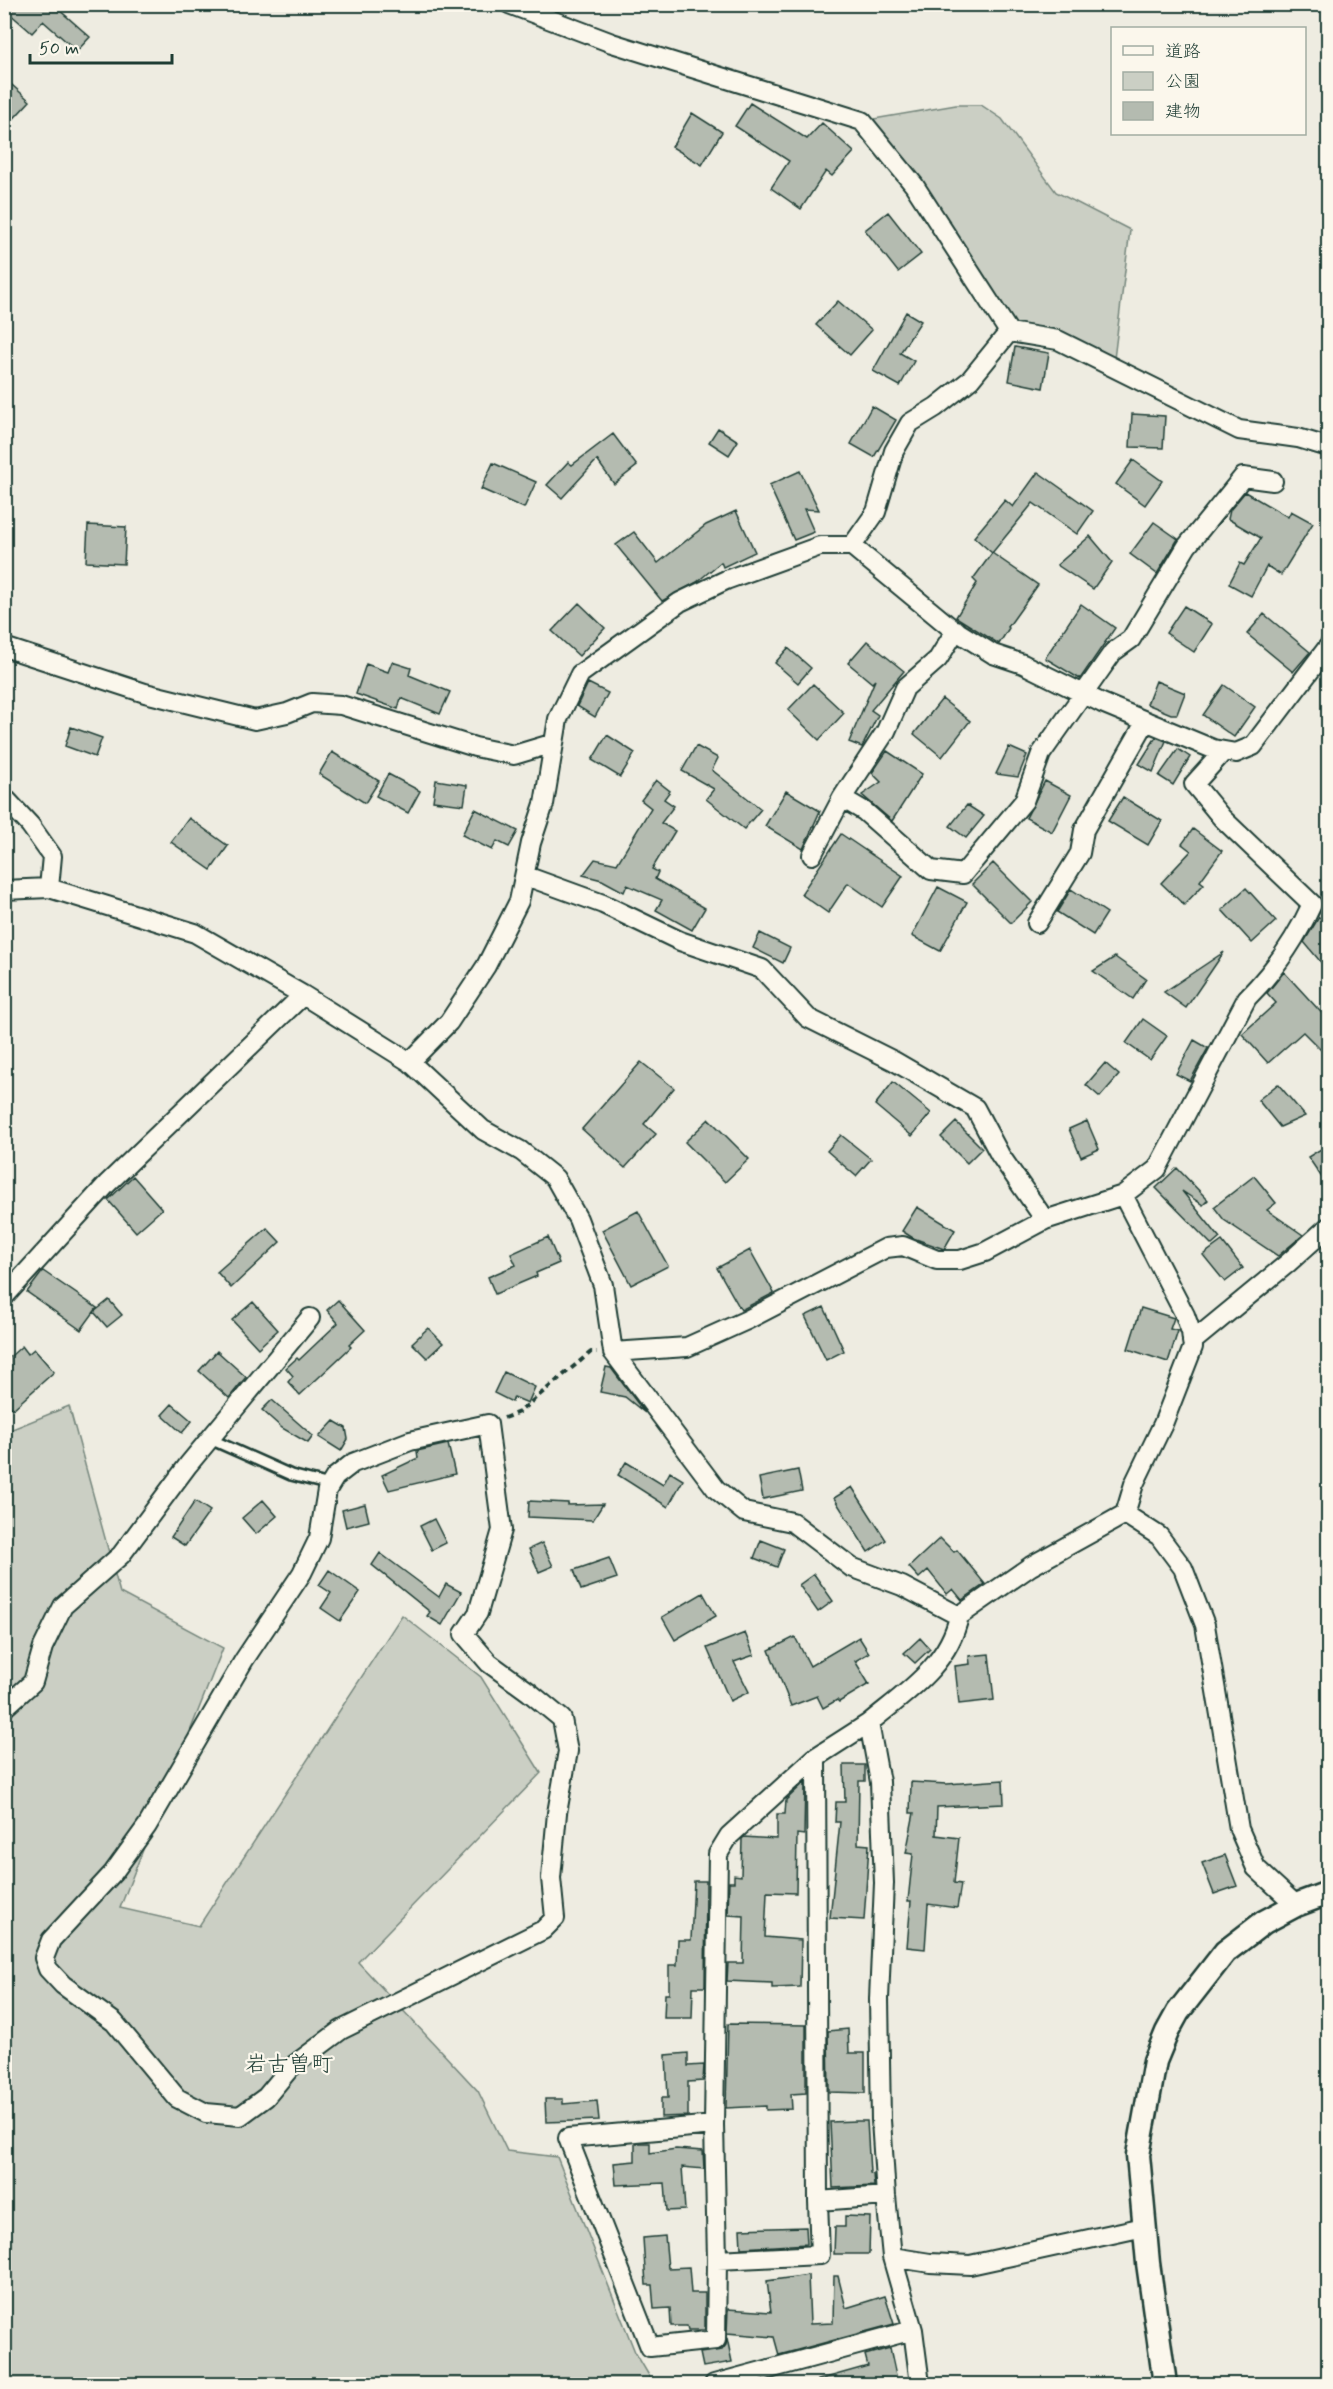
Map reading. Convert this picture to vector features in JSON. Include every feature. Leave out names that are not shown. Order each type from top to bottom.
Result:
[{"type":"street","points":[[509,4],[612,43],[862,121],[915,185],[1009,332],[1058,340],[1239,430],[1298,438],[1329,447]]},
{"type":"street","points":[[852,546],[876,512],[894,451],[910,423],[936,407],[970,380],[1009,332]]},
{"type":"street","points":[[842,798],[864,811],[931,870],[963,874],[1024,801],[1041,754],[1113,652],[1131,639],[1187,546],[1244,477],[1273,481]]},
{"type":"street","points":[[410,1062],[449,1022],[486,966],[519,901],[531,843],[544,804],[558,719],[580,674],[680,602],[726,580],[820,546],[852,546],[950,627],[993,654],[1023,664],[1146,721],[1223,752],[1236,753],[1253,746],[1329,647]]},
{"type":"street","points":[[813,855],[842,798],[886,731],[905,688],[938,659],[956,630]]},
{"type":"street","points":[[4,647],[145,693],[255,720],[287,713],[312,703],[341,705],[475,747],[514,755],[554,743]]},
{"type":"street","points":[[1037,923],[1080,853],[1084,830],[1146,721]]},
{"type":"street","points":[[613,1352],[687,1347],[747,1320],[886,1248],[903,1246],[937,1260],[960,1260],[985,1252],[1044,1220],[1123,1196],[1157,1169],[1246,998],[1260,985],[1298,934],[1312,904],[1222,819],[1194,784],[1223,752]]},
{"type":"street","points":[[4,797],[30,825],[52,856],[49,888]]},
{"type":"street","points":[[526,876],[603,904],[680,941],[762,969],[808,1018],[894,1061],[975,1108],[1000,1155],[1044,1220]]},
{"type":"street","points":[[4,890],[49,888],[195,933],[303,995],[410,1062],[483,1130],[521,1151],[555,1178],[578,1219],[603,1285],[613,1352],[716,1489],[744,1512],[792,1522],[851,1567],[902,1586],[959,1616]]},
{"type":"street","points":[[1308,901],[1329,908]]},
{"type":"street","points":[[4,1297],[107,1184],[303,995]]},
{"type":"street","points":[[714,2125],[568,2138],[650,2347],[716,2340],[714,2125],[718,1854],[729,1836],[816,1758],[869,1723],[934,1669],[956,1631],[959,1616],[1031,1566],[1125,1514],[1134,1484],[1163,1424],[1193,1347],[1185,1315],[1123,1196]]},
{"type":"street","points":[[1192,1342],[1329,1227]]},
{"type":"street","points":[[4,1708],[33,1682],[43,1647],[63,1606],[121,1555],[210,1439],[310,1318]]},
{"type":"street","points":[[488,1424],[502,1530],[478,1613],[464,1634],[489,1663],[562,1719],[568,1752],[557,1813],[551,1878],[555,1918],[543,1930],[341,2030],[290,2068],[266,2097],[240,2116],[206,2113],[177,2098],[114,2022],[63,1985],[48,1969],[44,1958],[51,1940],[113,1873],[147,1827],[244,1660],[302,1573],[319,1538],[327,1490],[335,1477],[353,1462],[401,1444],[488,1424]]},
{"type":"street","points":[[1125,1514],[1159,1536],[1183,1568],[1205,1625],[1239,1829],[1256,1868],[1296,1905]]},
{"type":"street","points":[[869,1723],[880,1782],[884,1883],[879,1999],[881,2120],[886,2196],[892,2257],[913,2330],[920,2385]]},
{"type":"street","points":[[717,2260],[820,2255],[816,1758]]},
{"type":"street","points":[[1166,2385],[1144,2228],[1138,2155],[1155,2061],[1167,2032],[1197,1986],[1225,1952],[1264,1922],[1296,1905],[1329,1893]]},
{"type":"street","points":[[818,2201],[886,2196]]},
{"type":"street","points":[[892,2257],[930,2263],[970,2265],[1144,2228]]},
{"type":"street","points":[[714,2385],[913,2330]]},
{"type":"lane","points":[[210,1439],[291,1475],[330,1485]]},
{"type":"path","points":[[488,1424],[519,1412],[591,1352],[613,1352]]},
{"type":"green space","points":[[956,105],[981,105],[1002,119],[1056,192],[1130,230],[1113,367],[1009,332],[862,121]]},
{"type":"green space","points":[[69,1406],[120,1593],[223,1648],[120,1908],[199,1926],[402,1615],[481,1677],[541,1773],[358,1962],[478,2091],[507,2151],[557,2157],[635,2352],[654,2384],[5,2384],[5,1432]]},
{"type":"building","points":[[16,4],[58,4],[56,7],[90,37],[77,51],[43,21],[32,33],[9,13]]},
{"type":"building","points":[[4,78],[30,101],[4,129]]},
{"type":"building","points":[[750,103],[807,139],[822,123],[854,152],[832,176],[826,171],[801,209],[771,188],[789,161],[735,126]]},
{"type":"building","points":[[692,113],[722,132],[702,165],[672,147]]},
{"type":"building","points":[[888,212],[921,254],[898,272],[865,230]]},
{"type":"building","points":[[838,301],[872,330],[850,355],[816,325]]},
{"type":"building","points":[[906,312],[921,321],[900,353],[914,361],[900,386],[873,371]]},
{"type":"building","points":[[1015,347],[1049,353],[1043,388],[1009,381]]},
{"type":"building","points":[[872,406],[896,420],[874,457],[851,444]]},
{"type":"building","points":[[1132,414],[1165,416],[1163,448],[1130,447]]},
{"type":"building","points":[[718,428],[738,441],[729,455],[709,442]]},
{"type":"building","points":[[613,434],[637,466],[614,484],[597,460],[562,498],[547,485],[568,462],[572,465]]},
{"type":"building","points":[[1133,460],[1162,481],[1145,505],[1116,484]]},
{"type":"building","points":[[493,463],[536,482],[524,508],[481,489]]},
{"type":"building","points":[[800,471],[819,510],[804,509],[814,532],[794,540],[769,485]]},
{"type":"building","points":[[1038,472],[1093,511],[1077,534],[1033,503],[992,553],[974,537],[1005,500],[1013,507]]},
{"type":"building","points":[[1245,492],[1288,517],[1291,511],[1313,523],[1281,575],[1267,566],[1251,596],[1229,584],[1240,563],[1244,565],[1261,538],[1228,519],[1230,510]]},
{"type":"building","points":[[736,511],[755,552],[723,567],[721,562],[697,582],[662,601],[616,545],[634,532],[658,563],[706,525]]},
{"type":"building","points":[[1154,522],[1178,539],[1157,574],[1130,554]]},
{"type":"building","points":[[88,525],[126,527],[124,564],[86,562]]},
{"type":"building","points":[[1090,536],[1112,562],[1093,589],[1057,565]]},
{"type":"building","points":[[992,553],[1038,585],[1008,627],[999,644],[956,617],[977,583],[973,579]]},
{"type":"building","points":[[579,603],[605,628],[579,656],[552,631]]},
{"type":"building","points":[[1081,604],[1115,628],[1080,679],[1045,658]]},
{"type":"building","points":[[1184,606],[1212,624],[1194,652],[1166,633]]},
{"type":"building","points":[[1264,614],[1310,652],[1293,672],[1247,634]]},
{"type":"building","points":[[867,641],[904,671],[871,710],[878,715],[862,747],[849,742],[875,680],[872,683],[848,663]]},
{"type":"building","points":[[788,648],[811,668],[798,683],[775,663]]},
{"type":"building","points":[[392,662],[411,668],[409,675],[450,692],[440,714],[401,698],[398,709],[356,694],[366,664],[388,672]]},
{"type":"building","points":[[1156,681],[1185,693],[1177,714],[1171,714],[1147,704]]},
{"type":"building","points":[[588,683],[608,693],[595,717],[577,706]]},
{"type":"building","points":[[813,684],[844,713],[819,740],[788,710]]},
{"type":"building","points":[[1224,685],[1255,707],[1234,737],[1203,715]]},
{"type":"building","points":[[942,699],[970,721],[942,757],[914,734]]},
{"type":"building","points":[[71,727],[102,738],[95,757],[65,746]]},
{"type":"building","points":[[607,735],[635,753],[620,777],[592,760]]},
{"type":"building","points":[[1156,737],[1166,741],[1153,772],[1139,764]]},
{"type":"building","points":[[696,746],[718,758],[712,770],[761,809],[744,829],[706,799],[714,789],[682,771]]},
{"type":"building","points":[[1009,747],[1027,755],[1018,777],[996,774]]},
{"type":"building","points":[[1178,749],[1190,757],[1173,785],[1159,776]]},
{"type":"building","points":[[887,751],[922,774],[892,821],[862,795],[881,782],[872,773]]},
{"type":"building","points":[[332,752],[379,781],[365,803],[319,774]]},
{"type":"building","points":[[388,774],[420,791],[408,813],[376,796]]},
{"type":"building","points":[[436,780],[467,785],[464,805],[433,801]]},
{"type":"building","points":[[656,780],[670,791],[664,799],[674,806],[661,823],[675,831],[652,869],[658,872],[655,879],[705,908],[692,930],[656,910],[662,900],[627,885],[624,892],[602,880],[583,875],[595,859],[617,864],[651,808],[641,800]]},
{"type":"building","points":[[1045,781],[1071,795],[1052,832],[1026,818]]},
{"type":"building","points":[[786,791],[820,811],[803,849],[765,826]]},
{"type":"building","points":[[1123,797],[1162,821],[1148,845],[1108,821]]},
{"type":"building","points":[[967,805],[984,816],[966,838],[950,826]]},
{"type":"building","points":[[475,809],[518,831],[509,847],[497,841],[492,850],[462,835]]},
{"type":"building","points":[[189,818],[228,846],[211,870],[171,842]]},
{"type":"building","points":[[1193,829],[1222,851],[1200,881],[1204,884],[1184,905],[1161,883],[1191,851],[1182,844]]},
{"type":"building","points":[[841,834],[903,876],[882,907],[848,883],[828,913],[801,894]]},
{"type":"building","points":[[993,863],[1032,902],[1011,923],[972,884]]},
{"type":"building","points":[[938,887],[967,902],[940,951],[912,936]]},
{"type":"building","points":[[1246,888],[1276,921],[1252,943],[1222,910]]},
{"type":"building","points":[[1071,889],[1107,913],[1093,935],[1057,912]]},
{"type":"building","points":[[1319,917],[1329,929],[1329,972],[1304,942]]},
{"type":"building","points":[[760,933],[790,948],[783,963],[753,948]]},
{"type":"building","points":[[1224,952],[1186,1008],[1164,992]]},
{"type":"building","points":[[1115,957],[1146,979],[1133,999],[1093,971]]},
{"type":"building","points":[[1284,972],[1329,1021],[1329,1058],[1303,1032],[1268,1063],[1242,1034],[1276,1003],[1267,993]]},
{"type":"building","points":[[1143,1019],[1167,1036],[1150,1060],[1126,1043]]},
{"type":"building","points":[[1194,1040],[1208,1048],[1190,1081],[1176,1074]]},
{"type":"building","points":[[641,1062],[674,1088],[644,1124],[656,1134],[625,1168],[582,1129]]},
{"type":"building","points":[[1105,1063],[1119,1075],[1100,1097],[1086,1085]]},
{"type":"building","points":[[893,1082],[931,1113],[912,1136],[875,1105]]},
{"type":"building","points":[[1278,1084],[1305,1116],[1280,1127],[1258,1100]]},
{"type":"building","points":[[709,1119],[749,1159],[725,1182],[685,1142]]},
{"type":"building","points":[[1087,1121],[1099,1149],[1081,1157],[1069,1129]]},
{"type":"building","points":[[956,1122],[982,1148],[967,1163],[941,1137]]},
{"type":"building","points":[[841,1135],[871,1159],[856,1176],[827,1151]]},
{"type":"building","points":[[1329,1144],[1329,1188],[1308,1157]]},
{"type":"building","points":[[1177,1168],[1208,1200],[1203,1205],[1182,1191],[1220,1238],[1212,1245],[1156,1188]]},
{"type":"building","points":[[133,1176],[162,1209],[136,1232],[108,1200]]},
{"type":"building","points":[[1254,1176],[1276,1203],[1267,1210],[1303,1235],[1278,1256],[1224,1220],[1214,1207]]},
{"type":"building","points":[[917,1207],[955,1230],[944,1249],[913,1238],[902,1231]]},
{"type":"building","points":[[638,1211],[668,1266],[631,1285],[602,1230]]},
{"type":"building","points":[[267,1228],[280,1242],[231,1288],[217,1272]]},
{"type":"building","points":[[548,1237],[559,1263],[536,1273],[537,1276],[495,1294],[488,1277],[516,1265],[511,1254]]},
{"type":"building","points":[[1222,1241],[1243,1268],[1225,1282],[1203,1255]]},
{"type":"building","points":[[750,1250],[774,1293],[741,1310],[717,1268]]},
{"type":"building","points":[[43,1271],[97,1308],[81,1330],[27,1292]]},
{"type":"building","points":[[109,1300],[122,1315],[107,1327],[94,1312]]},
{"type":"building","points":[[338,1300],[365,1330],[349,1345],[351,1347],[300,1395],[288,1382],[293,1376],[286,1368],[297,1358],[299,1360],[338,1323],[327,1310]]},
{"type":"building","points":[[253,1302],[278,1330],[258,1348],[232,1320]]},
{"type":"building","points":[[824,1307],[844,1351],[826,1360],[805,1316]]},
{"type":"building","points":[[1141,1308],[1174,1318],[1170,1329],[1178,1331],[1168,1362],[1128,1349]]},
{"type":"building","points":[[428,1328],[443,1343],[427,1358],[412,1343]]},
{"type":"building","points":[[22,1346],[28,1354],[34,1349],[54,1372],[13,1409],[4,1400],[4,1362]]},
{"type":"building","points":[[217,1351],[246,1377],[229,1398],[199,1371]]},
{"type":"building","points":[[606,1367],[611,1368],[645,1413],[625,1397],[600,1392]]},
{"type":"building","points":[[504,1372],[535,1387],[528,1403],[514,1397],[512,1402],[494,1393]]},
{"type":"building","points":[[272,1400],[313,1436],[308,1443],[282,1428],[262,1410]]},
{"type":"building","points":[[172,1404],[192,1421],[182,1433],[162,1415]]},
{"type":"building","points":[[334,1421],[346,1428],[348,1439],[341,1451],[319,1437]]},
{"type":"building","points":[[448,1444],[455,1474],[389,1490],[382,1475],[418,1458],[417,1451]]},
{"type":"building","points":[[626,1462],[663,1485],[670,1472],[683,1480],[668,1507],[618,1475]]},
{"type":"building","points":[[798,1470],[802,1491],[763,1499],[759,1478]]},
{"type":"building","points":[[852,1487],[886,1540],[868,1552],[834,1498]]},
{"type":"building","points":[[263,1500],[277,1516],[256,1534],[242,1518]]},
{"type":"building","points":[[195,1501],[210,1511],[185,1546],[171,1537]]},
{"type":"building","points":[[529,1501],[568,1503],[568,1505],[603,1504],[593,1520],[528,1517]]},
{"type":"building","points":[[365,1504],[369,1521],[346,1527],[342,1510]]},
{"type":"building","points":[[434,1519],[446,1543],[432,1550],[420,1526]]},
{"type":"building","points":[[940,1538],[954,1552],[957,1550],[985,1584],[962,1600],[953,1589],[947,1594],[928,1570],[919,1578],[909,1567]]},
{"type":"building","points":[[761,1540],[784,1549],[777,1567],[754,1558]]},
{"type":"building","points":[[542,1543],[553,1566],[539,1572],[529,1549]]},
{"type":"building","points":[[380,1553],[439,1597],[446,1584],[461,1592],[442,1625],[427,1616],[430,1612],[372,1565]]},
{"type":"building","points":[[609,1558],[617,1578],[581,1590],[574,1570]]},
{"type":"building","points":[[329,1570],[360,1592],[340,1621],[321,1608],[331,1593],[319,1585]]},
{"type":"building","points":[[814,1574],[833,1601],[818,1612],[799,1585]]},
{"type":"building","points":[[703,1593],[716,1616],[675,1640],[662,1617]]},
{"type":"building","points":[[745,1633],[754,1655],[734,1662],[749,1692],[730,1701],[707,1648]]},
{"type":"building","points":[[795,1637],[810,1666],[859,1637],[869,1653],[855,1661],[869,1684],[839,1702],[837,1700],[823,1708],[817,1696],[791,1706],[769,1650]]},
{"type":"building","points":[[920,1638],[930,1649],[915,1663],[904,1653]]},
{"type":"building","points":[[989,1654],[994,1700],[959,1704],[955,1666],[970,1664],[969,1656]]},
{"type":"building","points":[[844,1765],[865,1765],[865,1781],[859,1781],[858,1844],[869,1845],[864,1920],[830,1918],[840,1822],[835,1822],[836,1802],[845,1802]]},
{"type":"building","points":[[1003,1780],[1004,1804],[937,1807],[936,1835],[959,1838],[954,1883],[961,1884],[957,1908],[928,1904],[925,1949],[907,1947],[911,1901],[908,1901],[913,1854],[906,1853],[914,1813],[910,1813],[911,1782],[947,1784]]},
{"type":"building","points":[[805,1782],[804,1835],[797,1834],[796,1893],[767,1892],[765,1937],[801,1940],[800,1987],[772,1988],[772,1983],[727,1981],[728,1963],[743,1963],[744,1916],[728,1915],[729,1882],[734,1882],[734,1875],[741,1876],[742,1839],[744,1837],[777,1839],[777,1814],[785,1814],[786,1800]]},
{"type":"building","points":[[1225,1855],[1237,1886],[1214,1894],[1202,1863]]},
{"type":"building","points":[[694,1881],[706,1881],[705,1987],[693,1987],[692,2018],[664,2018],[665,1994],[669,1994],[669,1965],[677,1965],[678,1940],[691,1940]]},
{"type":"building","points":[[728,2024],[806,2025],[806,2093],[791,2094],[792,2109],[766,2110],[766,2106],[726,2108]]},
{"type":"building","points":[[848,2029],[849,2053],[865,2053],[865,2093],[829,2092],[828,2031]]},
{"type":"building","points":[[688,2053],[688,2066],[704,2065],[703,2081],[688,2082],[688,2116],[661,2117],[661,2098],[668,2098],[666,2055]]},
{"type":"building","points":[[545,2099],[563,2099],[563,2104],[597,2101],[599,2120],[546,2122]]},
{"type":"building","points":[[867,2121],[870,2173],[873,2174],[874,2186],[833,2188],[830,2122]]},
{"type":"building","points":[[635,2143],[650,2143],[650,2153],[676,2149],[703,2151],[704,2169],[682,2167],[685,2210],[667,2211],[665,2183],[616,2185],[614,2163],[635,2161]]},
{"type":"building","points":[[845,2216],[870,2217],[869,2254],[834,2254],[835,2227],[845,2227]]},
{"type":"building","points":[[806,2227],[807,2244],[741,2248],[740,2229]]},
{"type":"building","points":[[665,2236],[668,2268],[689,2267],[691,2293],[705,2293],[705,2330],[688,2330],[687,2326],[671,2326],[670,2308],[654,2309],[652,2285],[646,2285],[643,2238]]},
{"type":"building","points":[[808,2275],[810,2324],[833,2323],[834,2276],[838,2276],[846,2308],[885,2296],[894,2324],[779,2355],[774,2337],[727,2333],[728,2309],[771,2312],[767,2281]]},
{"type":"building","points":[[727,2338],[732,2362],[703,2367],[700,2353],[722,2350]]},
{"type":"building","points":[[890,2348],[897,2380],[879,2385],[818,2385],[818,2380],[868,2366],[865,2355]]},
{"type":"district","name":"岩古曽町","points":[[289,2065]]}]
